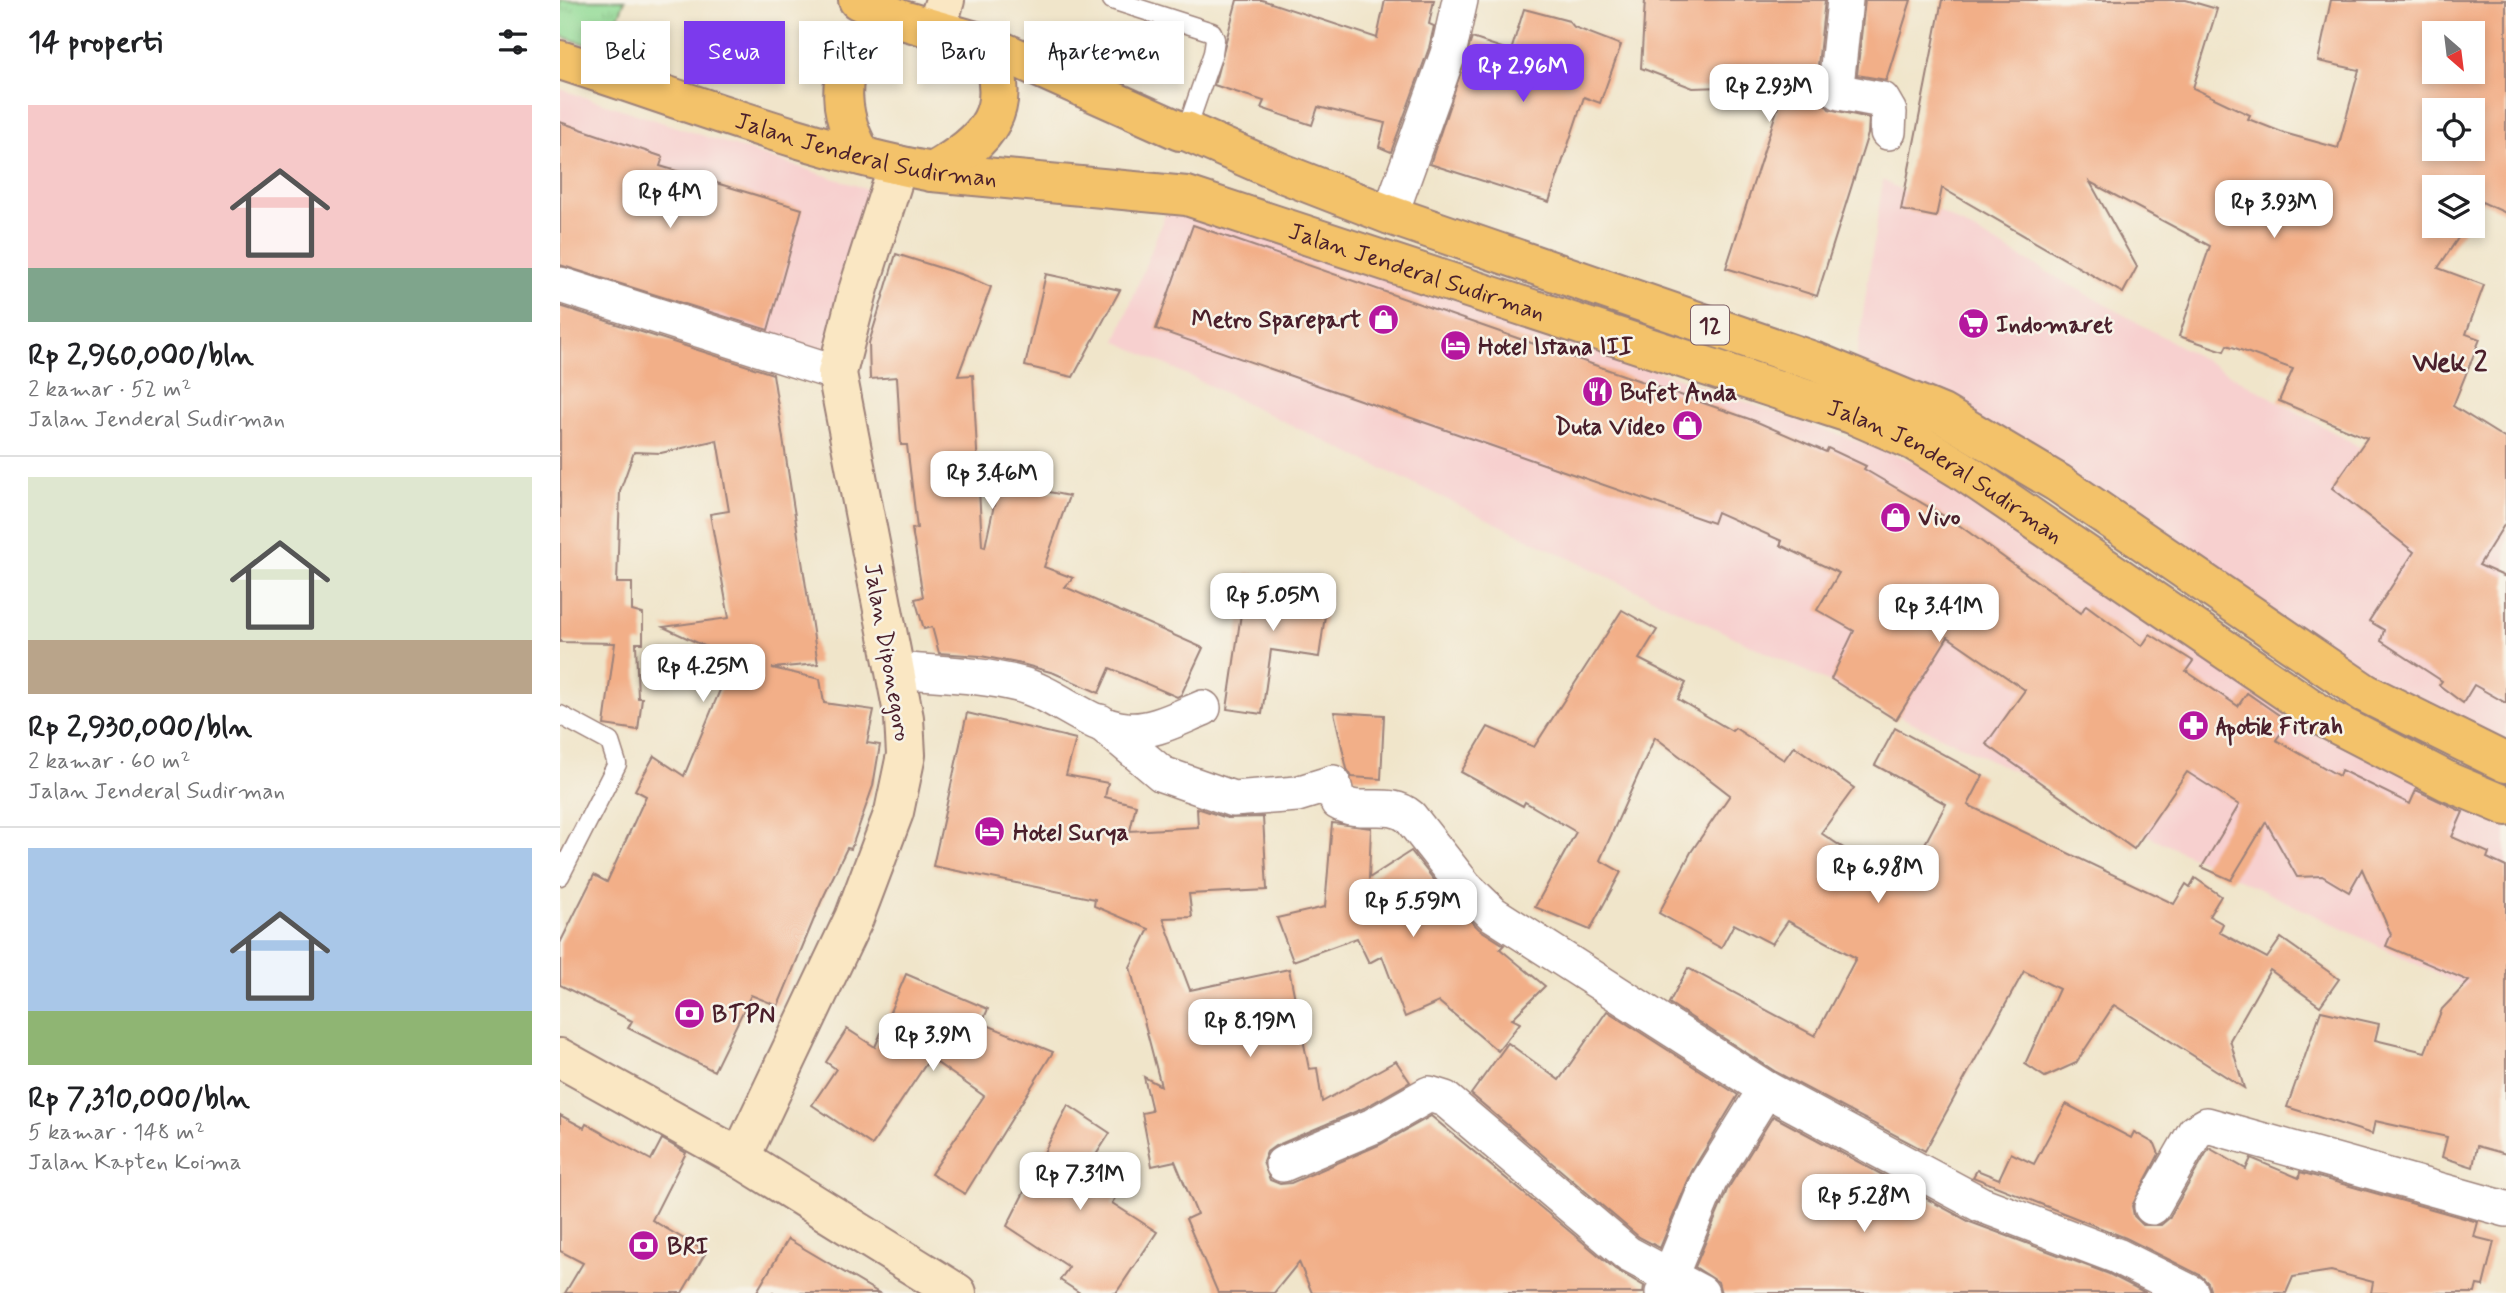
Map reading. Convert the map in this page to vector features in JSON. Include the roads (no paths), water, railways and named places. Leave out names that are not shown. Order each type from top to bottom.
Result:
[{"type":"highway","name":"Jalan Jenderal Sudirman","points":[[858,0],[899,19],[941,14]]},
{"type":"highway","points":[[899,19],[874,30],[864,38],[846,72],[844,106],[897,164],[972,148],[993,117],[998,102],[997,84]]},
{"type":"highway","name":"Jalan Jenderal Sudirman","points":[[1010,55],[1180,131],[1186,131],[1282,173],[1390,215],[1816,362],[1942,414],[2058,483],[2365,693],[2506,764]]},
{"type":"highway","name":"Jalan Jenderal Sudirman","points":[[560,60],[897,164],[1187,196],[1852,414],[1914,441],[1971,475],[2327,719],[2449,782],[2506,806]]},
{"type":"street","points":[[1390,215],[1448,54],[1460,0]]},
{"type":"street","points":[[1845,0],[1836,86],[1840,92],[1882,100],[1889,112],[1888,132]]},
{"type":"street","name":"Jalan Diponegoro","points":[[740,1158],[854,918],[894,812],[906,755],[896,670],[865,530],[837,373],[858,291],[897,164]]},
{"type":"street","points":[[560,285],[837,373]]},
{"type":"street","points":[[896,670],[1017,684],[1041,691],[1100,722],[1128,731],[1203,708]]},
{"type":"street","points":[[1100,722],[1163,774],[1233,799],[1297,794],[1333,783],[1339,802],[1351,808],[1400,810],[1410,817],[1465,887],[1493,914],[1766,1089],[1980,1204],[2118,1256],[2191,1293]]},
{"type":"street","points":[[560,1058],[740,1158],[957,1293]]},
{"type":"street","points":[[1666,1285],[1709,1181],[1766,1089]]},
{"type":"street","points":[[1283,1164],[1373,1126],[1422,1097],[1436,1095],[1445,1099],[1666,1285],[1702,1293]]},
{"type":"street","points":[[2152,1208],[2195,1132],[2207,1125],[2506,1209]]},
{"type":"lane","points":[[1112,0],[1212,32],[1215,40],[1213,53],[1186,131]]},
{"type":"lane","points":[[560,715],[610,742],[617,764],[560,876]]},
{"type":"place","name":"Metro Sparepart","points":[[1384,319]]},
{"type":"place","name":"Indomaret","points":[[1973,324]]},
{"type":"place","name":"Hotel Istana III","points":[[1455,346]]},
{"type":"place","name":"Bufet Anda","points":[[1597,392]]},
{"type":"place","name":"Duta Video","points":[[1688,426]]},
{"type":"place","name":"Vivo","points":[[1895,517]]},
{"type":"place","name":"Apotik Fitrah","points":[[2193,726]]},
{"type":"place","name":"Hotel Surya","points":[[990,832]]},
{"type":"place","name":"BTPN","points":[[689,1014]]},
{"type":"place","name":"BRI","points":[[644,1246]]},
{"type":"district","name":"Wek 2","points":[[2450,361]]}]
